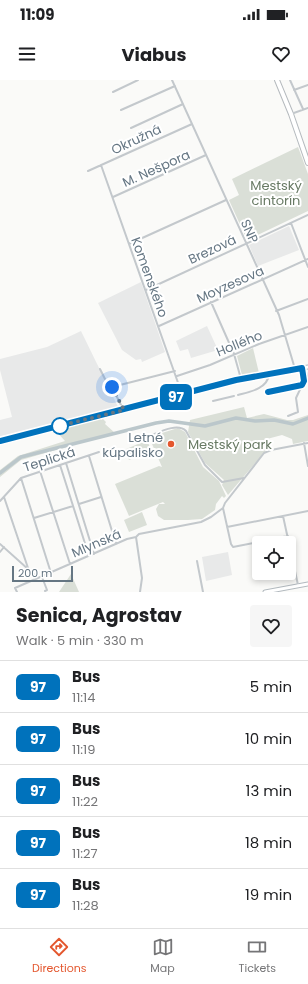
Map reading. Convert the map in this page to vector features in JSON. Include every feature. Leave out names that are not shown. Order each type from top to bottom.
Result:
[{"type":"main road","points":[[277,80],[292,116],[308,163]]},
{"type":"street","points":[[113,92],[138,80]]},
{"type":"street","name":"SNP","points":[[172,80],[276,310],[286,335],[295,369]]},
{"type":"street","points":[[290,80],[303,109]]},
{"type":"street","points":[[294,90],[308,85]]},
{"type":"street","points":[[121,110],[175,86]]},
{"type":"street","points":[[131,128],[184,104]]},
{"type":"street","points":[[292,116],[303,109],[308,108]]},
{"type":"street","name":"Okružná","points":[[88,171],[192,124]]},
{"type":"street","name":"M. Nešpora","points":[[112,198],[206,155]]},
{"type":"street","name":"Komenského","points":[[101,165],[183,395]]},
{"type":"street","points":[[129,244],[226,200]]},
{"type":"street","name":"Brezová","points":[[146,290],[308,215]]},
{"type":"street","points":[[291,223],[307,259],[308,267]]},
{"type":"street","name":"Moyzesova","points":[[158,326],[307,259]]},
{"type":"street","points":[[276,310],[308,299]]},
{"type":"street","points":[[211,302],[234,354],[241,379]]},
{"type":"street","name":"Hollého","points":[[177,376],[308,327]]},
{"type":"street","points":[[0,441],[241,379],[268,376],[305,367]]},
{"type":"street","points":[[305,367],[308,382]]},
{"type":"street","points":[[288,416],[298,412],[296,398],[304,381],[305,367]]},
{"type":"street","points":[[100,369],[107,384],[112,387],[124,410]]},
{"type":"street","points":[[112,387],[175,371]]},
{"type":"street","points":[[238,395],[256,390],[268,380],[268,376]]},
{"type":"street","points":[[268,392],[302,385]]},
{"type":"street","points":[[212,401],[234,396]]},
{"type":"street","points":[[147,437],[174,428],[181,428],[186,431],[205,465],[222,482],[245,478]]},
{"type":"street","points":[[252,543],[233,547],[231,544],[223,508],[226,502],[267,452],[308,443]]},
{"type":"street","points":[[304,444],[308,466]]},
{"type":"street","name":"Teplická","points":[[0,501],[20,478],[100,452]]},
{"type":"street","points":[[89,456],[116,544]]},
{"type":"street","points":[[66,463],[94,554]]},
{"type":"street","points":[[60,465],[88,556]]},
{"type":"street","points":[[40,471],[70,564]]},
{"type":"street","points":[[20,478],[51,573]]},
{"type":"street","points":[[4,497],[28,568]]},
{"type":"street","points":[[79,504],[101,497]]},
{"type":"street","points":[[34,518],[73,506]]},
{"type":"street","name":"Mlynská","points":[[17,592],[15,588],[116,544],[136,537],[139,534],[201,522],[223,508]]},
{"type":"street","points":[[227,527],[308,511]]},
{"type":"street","points":[[283,516],[288,536]]},
{"type":"street","points":[[136,537],[142,578],[140,592]]},
{"type":"street","points":[[0,544],[38,578]]},
{"type":"street","points":[[0,552],[4,547]]},
{"type":"street","points":[[21,562],[25,559]]},
{"type":"street","points":[[197,561],[203,592]]},
{"type":"street","points":[[296,576],[298,586]]},
{"type":"street","points":[[42,577],[47,590],[45,591]]},
{"type":"street","points":[[265,592],[308,584]]},
{"type":"shaded area","points":[[289,226],[299,250],[258,266],[249,245]]},
{"type":"shaded area","points":[[141,282],[165,352],[142,362],[141,359],[136,360],[122,350],[98,303]]},
{"type":"shaded area","points":[[207,326],[218,350],[191,358],[188,349],[180,351],[176,341]]},
{"type":"shaded area","points":[[81,331],[120,411],[98,418],[0,438],[0,420],[12,417],[0,370],[0,359],[47,347]]},
{"type":"shaded area","points":[[228,552],[232,575],[206,581],[202,557]]},
{"type":"green space","name":"Mestský cintorín","points":[[298,147],[308,174],[308,211],[247,240],[229,200],[239,195],[232,179]]},
{"type":"green space","points":[[253,348],[259,373],[242,375],[237,356]]},
{"type":"green space","name":"Mestský park","points":[[244,407],[247,418],[264,414],[287,420],[293,420],[308,415],[308,441],[293,444],[292,439],[282,435],[267,439],[269,447],[228,495],[222,485],[224,480],[205,463],[188,432],[190,420]]},
{"type":"green space","points":[[100,417],[101,420],[103,419],[106,422],[105,424],[115,433],[21,460],[0,477],[0,470],[18,456],[65,441],[54,429]]},
{"type":"green space","points":[[178,428],[185,432],[203,467],[219,481],[226,496],[224,498],[222,496],[216,504],[215,510],[202,519],[164,520],[158,516],[156,509],[159,504],[165,504],[163,502],[129,516],[115,484],[159,466],[162,467],[149,437]]},
{"type":"green space","points":[[147,440],[151,450],[129,460],[124,450]]},
{"type":"green space","points":[[142,512],[147,525],[129,532],[124,520]]},
{"type":"green space","points":[[71,574],[79,592],[59,592]]},
{"type":"waterway","points":[[0,473],[21,457],[156,423],[169,421],[205,426],[236,418],[255,421],[274,420],[293,424],[308,418]]},
{"type":"bus line","name":"97","points":[[0,441],[206,389],[236,380],[302,368],[304,383],[302,385],[268,392]]},
{"type":"place","name":"Letné kúpalisko","points":[[171,444]]},
{"type":"route","points":[[60,426],[55,427],[124,410],[112,387]]}]
